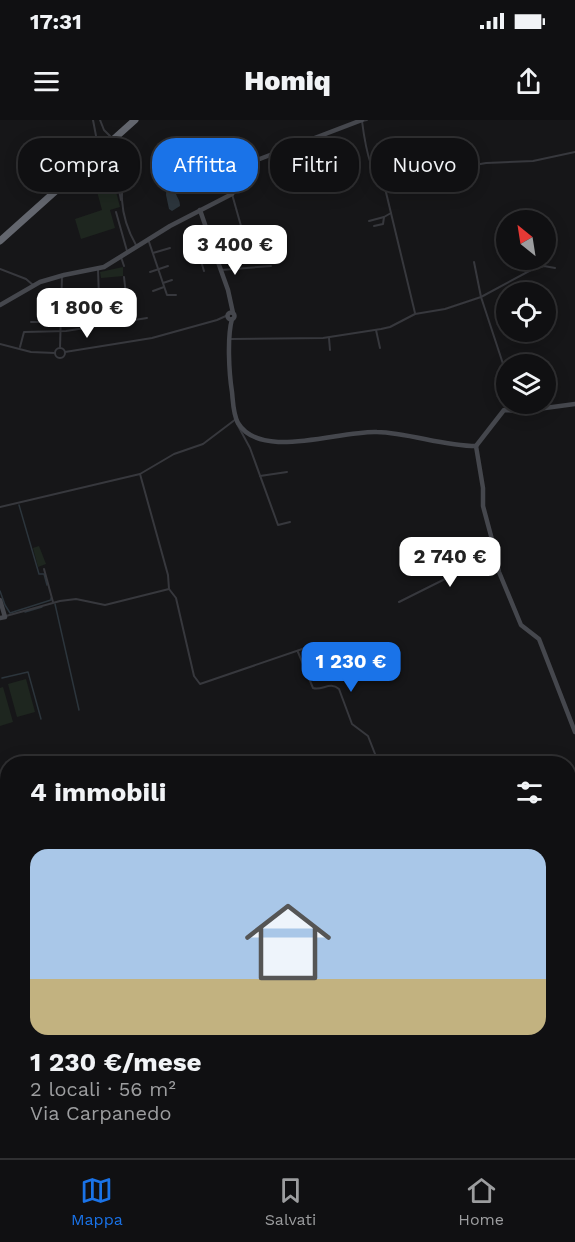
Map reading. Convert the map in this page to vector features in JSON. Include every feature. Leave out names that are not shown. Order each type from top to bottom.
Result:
[{"type":"highway","points":[[0,239],[130,120]]},
{"type":"highway","points":[[0,239],[135,120]]},
{"type":"street","points":[[93,120],[96,138]]},
{"type":"street","points":[[100,120],[123,154],[123,205]]},
{"type":"street","points":[[315,138],[353,122],[364,120],[371,162]]},
{"type":"street","points":[[478,164],[533,161],[575,152]]},
{"type":"street","points":[[0,305],[33,285],[98,270],[148,239],[232,194],[256,160],[270,155]]},
{"type":"street","points":[[120,192],[129,233],[137,246]]},
{"type":"street","points":[[386,192],[415,314]]},
{"type":"street","points":[[232,194],[242,226]]},
{"type":"street","points":[[200,210],[221,270],[229,316],[230,374],[236,419],[250,448],[278,525],[290,522]]},
{"type":"street","points":[[116,212],[127,251]]},
{"type":"street","points":[[369,221],[391,213]]},
{"type":"street","points":[[374,226],[383,224],[384,217]]},
{"type":"street","points":[[148,239],[167,295],[176,295]]},
{"type":"street","points":[[204,271],[198,251],[211,245]]},
{"type":"street","points":[[153,253],[170,248]]},
{"type":"street","points":[[120,256],[124,266]]},
{"type":"street","points":[[474,262],[481,297],[500,354]]},
{"type":"street","points":[[150,272],[168,266]]},
{"type":"street","points":[[221,270],[271,266]]},
{"type":"street","points":[[0,269],[26,279],[33,285]]},
{"type":"street","points":[[98,270],[100,326]]},
{"type":"street","points":[[231,339],[329,338],[390,327],[415,314],[445,309],[481,297],[531,270]]},
{"type":"street","points":[[0,344],[31,352],[55,353],[60,348],[60,277]]},
{"type":"street","points":[[124,277],[129,321]]},
{"type":"street","points":[[153,291],[172,280]]},
{"type":"street","points":[[99,301],[126,296]]},
{"type":"street","points":[[60,348],[65,352],[152,338],[229,316]]},
{"type":"street","points":[[20,347],[23,332],[60,332],[147,318]]},
{"type":"street","points":[[31,322],[60,322]]},
{"type":"street","points":[[376,330],[380,348]]},
{"type":"street","points":[[329,338],[330,350]]},
{"type":"street","points":[[55,353],[60,358],[65,352]]},
{"type":"street","points":[[556,407],[575,404]]},
{"type":"street","points":[[500,414],[476,446],[483,488],[482,496],[495,557],[520,625],[539,639],[575,732]]},
{"type":"street","points":[[0,507],[140,474],[174,454],[202,444],[236,419]]},
{"type":"street","points":[[239,427],[252,437],[266,441],[303,441],[352,432],[377,432],[476,446]]},
{"type":"street","points":[[260,476],[286,472]]},
{"type":"street","points":[[140,474],[168,575],[169,589],[176,598],[194,676],[201,684],[314,645]]},
{"type":"street","points":[[399,602],[473,565],[495,557]]},
{"type":"street","points":[[44,569],[53,602]]},
{"type":"street","points":[[4,617],[53,602],[76,599],[105,605],[169,589]]},
{"type":"street","points":[[1,602],[4,617]]},
{"type":"street","points":[[1,602],[4,617]]},
{"type":"street","points":[[298,652],[313,688],[331,685],[339,688],[354,728],[368,736],[375,756]]},
{"type":"shaded area","points":[[97,192],[116,192],[120,207],[110,210],[115,228],[81,239],[75,219],[102,210]]},
{"type":"shaded area","points":[[166,192],[175,192],[180,206],[172,211],[169,209]]},
{"type":"shaded area","points":[[123,267],[123,276],[101,278],[100,272]]},
{"type":"shaded area","points":[[64,296],[86,296],[87,311],[64,311]]},
{"type":"shaded area","points":[[39,546],[46,564],[38,567],[33,548]]},
{"type":"shaded area","points":[[26,679],[35,712],[17,717],[8,684]]},
{"type":"shaded area","points":[[3,687],[13,722],[0,726],[0,688]]},
{"type":"waterway","points":[[19,505],[39,574],[44,574],[47,585]]},
{"type":"waterway","points":[[0,591],[10,613],[51,600],[51,598]]},
{"type":"waterway","points":[[55,604],[79,710]]},
{"type":"waterway","points":[[25,612],[42,607]]},
{"type":"waterway","points":[[2,678],[28,672],[41,719]]}]
